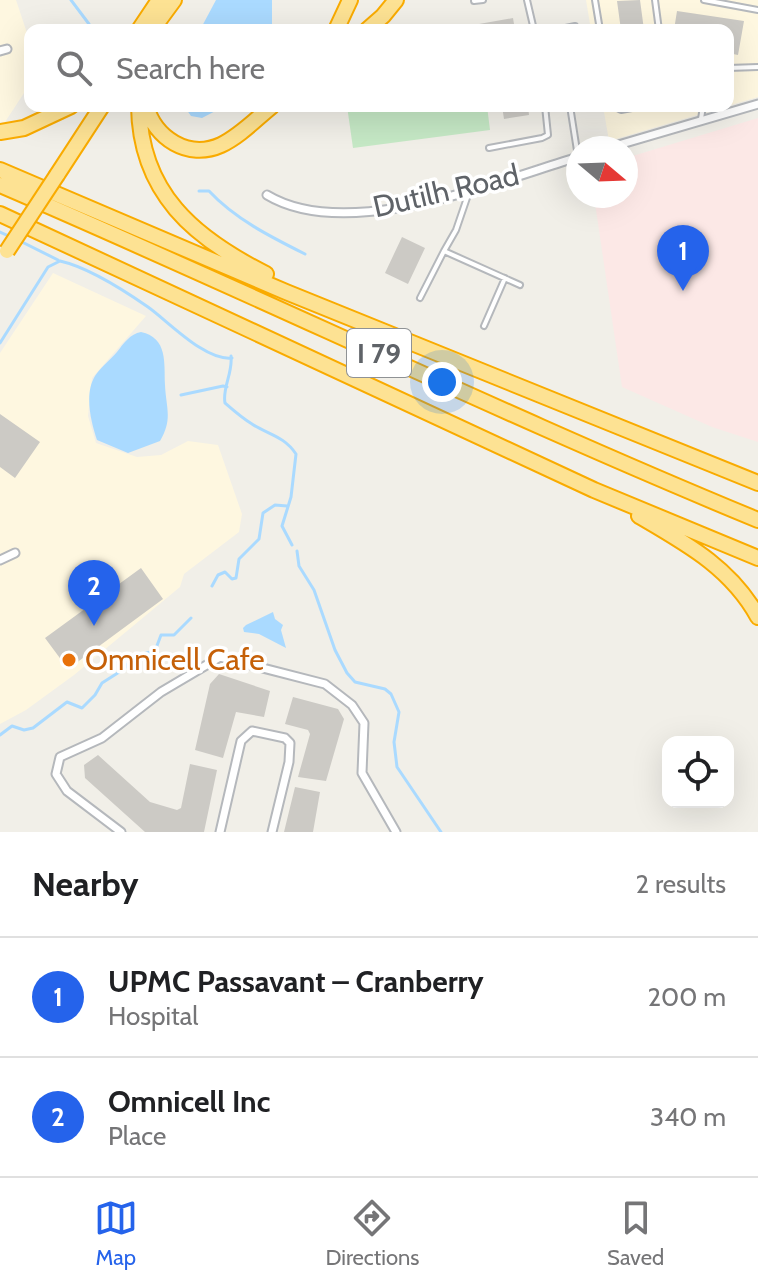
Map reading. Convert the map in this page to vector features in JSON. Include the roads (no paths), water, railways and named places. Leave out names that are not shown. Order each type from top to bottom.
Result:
[{"type":"highway","points":[[143,24],[159,0]]},
{"type":"highway","points":[[157,24],[175,0]]},
{"type":"highway","points":[[163,24],[175,0]]},
{"type":"highway","points":[[339,24],[350,0]]},
{"type":"highway","points":[[374,24],[396,0]]},
{"type":"highway","points":[[0,132],[24,128],[60,112]]},
{"type":"highway","points":[[2,253],[88,112]]},
{"type":"highway","points":[[53,173],[98,112]]},
{"type":"highway","points":[[140,112],[142,137],[152,171],[167,198],[188,224],[214,245],[248,265],[356,319]]},
{"type":"highway","points":[[148,112],[152,122],[166,138],[187,148],[202,149],[217,147],[230,140],[265,112]]},
{"type":"highway","points":[[0,170],[286,292],[758,483]]},
{"type":"highway","name":"I 79","points":[[0,185],[263,300],[643,473],[758,520]]},
{"type":"highway","name":"I 79","points":[[0,214],[594,490],[758,558]]},
{"type":"highway","points":[[682,453],[758,472]]},
{"type":"highway","points":[[594,490],[709,559],[744,593],[758,617]]},
{"type":"street","points":[[734,111],[758,104]]},
{"type":"street","points":[[638,139],[730,112]]},
{"type":"street","name":"Dutilh Road","points":[[267,195],[296,209],[352,212],[404,207],[566,161]]},
{"type":"street","points":[[0,560],[15,553]]},
{"type":"street","points":[[121,832],[67,791],[56,774],[60,757],[102,738],[161,692],[220,657],[325,684],[352,705],[364,723],[362,773],[396,832]]},
{"type":"street","points":[[220,832],[241,741],[252,731],[285,738],[290,743],[289,762],[272,832]]},
{"type":"lane","points":[[474,1],[483,0]]},
{"type":"lane","points":[[527,0],[533,24]]},
{"type":"lane","points":[[595,0],[599,24]]},
{"type":"lane","points":[[655,0],[658,24]]},
{"type":"lane","points":[[704,0],[758,10]]},
{"type":"lane","points":[[734,67],[758,67]]},
{"type":"lane","points":[[489,148],[548,135],[546,112]]},
{"type":"lane","points":[[571,112],[575,136]]},
{"type":"lane","points":[[701,120],[702,112]]},
{"type":"lane","points":[[420,298],[456,230],[470,190]]},
{"type":"lane","points":[[444,251],[520,285]]},
{"type":"lane","points":[[484,326],[505,278]]},
{"type":"water","points":[[216,0],[272,0],[272,24],[203,24]]},
{"type":"water","points":[[188,112],[214,112],[202,118],[191,116]]},
{"type":"water","points":[[141,332],[156,340],[163,352],[168,420],[160,441],[128,453],[97,440],[89,399],[95,376],[128,339]]},
{"type":"water","points":[[273,612],[275,619],[283,625],[281,630],[286,648],[259,634],[244,632],[246,625]]},
{"type":"waterway","points":[[71,0],[89,24]]},
{"type":"waterway","points":[[199,191],[209,191],[242,219],[305,254]]},
{"type":"waterway","points":[[0,232],[11,237]]},
{"type":"waterway","points":[[18,240],[58,260]]},
{"type":"waterway","points":[[0,343],[48,267],[60,261],[94,274],[128,294],[199,347],[232,358]]},
{"type":"waterway","points":[[231,356],[225,403],[248,422],[281,439],[296,454],[291,497],[282,526],[292,545]]},
{"type":"waterway","points":[[181,395],[227,387]]},
{"type":"waterway","points":[[212,586],[218,575],[225,572],[232,579],[236,578],[239,559],[259,539],[263,513],[275,505],[287,506]]},
{"type":"waterway","points":[[297,551],[299,566],[314,590],[335,650],[347,673],[355,682],[385,689],[391,694],[399,712],[394,742],[397,767],[441,832]]},
{"type":"waterway","points":[[0,735],[12,726],[24,730],[33,728],[67,702],[82,708],[102,683],[124,669],[134,656],[155,651],[161,635],[174,635],[191,618]]},
{"type":"place","name":"UPMC Passavant – Cranberry","points":[[683,291]]},
{"type":"place","name":"Omnicell Inc","points":[[94,626]]},
{"type":"place","name":"Omnicell Cafe","points":[[69,660]]}]
